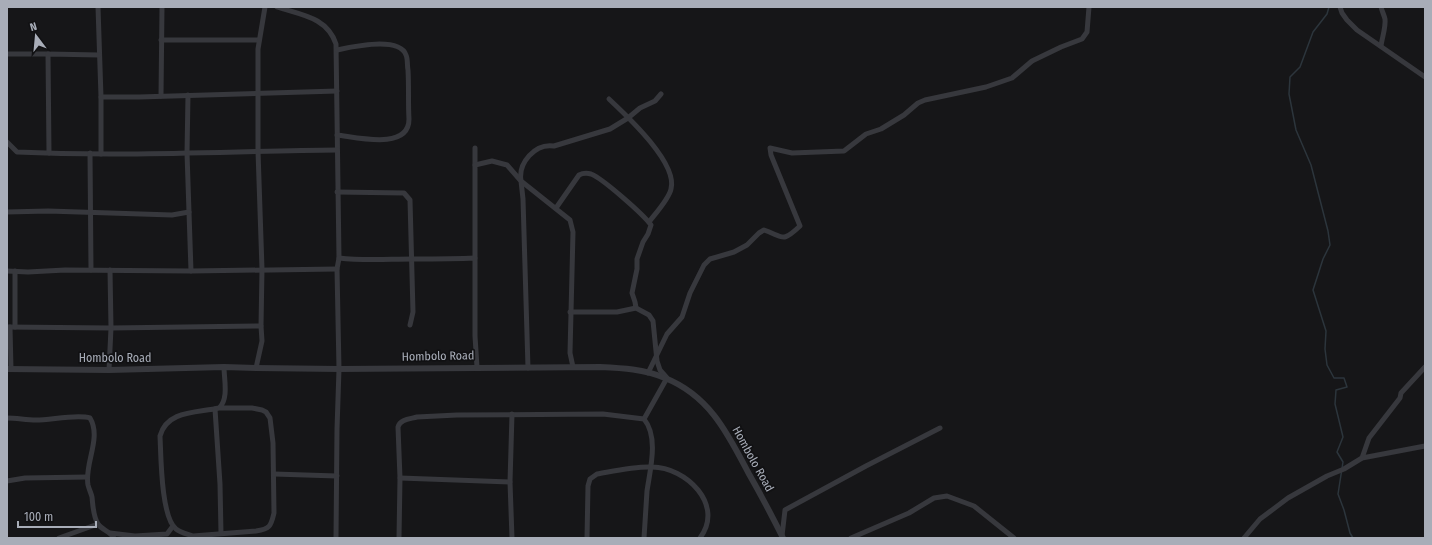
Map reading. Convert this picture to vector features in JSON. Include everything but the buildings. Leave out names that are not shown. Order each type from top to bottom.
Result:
[{"type":"street","points":[[98,7],[101,154]]},
{"type":"street","points":[[161,96],[162,7]]},
{"type":"street","points":[[256,368],[262,341],[260,326],[262,269],[258,151],[258,48],[264,7]]},
{"type":"street","points":[[277,7],[322,23],[331,32],[337,50],[337,192],[339,258],[337,269],[339,369],[336,538]]},
{"type":"street","points":[[648,373],[656,353],[667,334],[682,317],[690,293],[704,265],[710,260],[734,252],[747,245],[764,230],[781,238],[787,237],[800,226],[771,156],[770,148],[792,153],[844,151],[866,134],[881,129],[904,115],[918,103],[925,100],[986,87],[1012,78],[1032,61],[1061,46],[1082,39],[1087,32],[1089,7]]},
{"type":"street","points":[[1340,7],[1349,23],[1357,30],[1424,75]]},
{"type":"street","points":[[1380,7],[1382,14],[1385,17],[1381,46]]},
{"type":"street","points":[[161,40],[259,40]]},
{"type":"street","points":[[337,50],[364,45],[380,44],[393,46],[405,52],[407,57],[409,119],[409,126],[406,131],[391,139],[376,140],[337,134]]},
{"type":"street","points":[[7,54],[99,55]]},
{"type":"street","points":[[48,54],[49,153]]},
{"type":"street","points":[[101,97],[337,91]]},
{"type":"street","points":[[528,368],[523,199],[520,174],[524,162],[536,149],[554,146],[610,129],[628,118],[640,108],[655,101],[661,94]]},
{"type":"street","points":[[188,95],[188,212],[191,271]]},
{"type":"street","points":[[609,99],[652,144],[662,158],[672,180],[670,194],[649,222],[648,234],[643,242],[638,259],[632,293],[636,308]]},
{"type":"street","points":[[7,142],[17,152],[49,153],[101,154],[338,150]]},
{"type":"street","points":[[475,148],[475,336],[477,367]]},
{"type":"street","points":[[90,153],[91,270]]},
{"type":"street","points":[[475,165],[492,161],[507,165],[521,181],[570,220],[572,232],[570,353],[573,367]]},
{"type":"street","points":[[556,208],[579,176],[583,173],[592,174],[632,205],[649,222]]},
{"type":"street","points":[[337,192],[404,193],[410,200],[413,312],[410,325]]},
{"type":"street","points":[[7,212],[48,211],[172,215],[188,212]]},
{"type":"street","points":[[339,258],[356,260],[448,260],[475,258]]},
{"type":"street","points":[[7,271],[337,269]]},
{"type":"street","points":[[109,370],[112,328],[110,270]]},
{"type":"street","points":[[9,369],[15,271]]},
{"type":"street","points":[[570,312],[617,312],[636,308],[649,315],[653,321],[656,353],[660,370],[667,378],[644,419]]},
{"type":"street","points":[[11,327],[112,328],[260,326]]},
{"type":"street","points":[[221,533],[217,409],[224,401],[224,366]]},
{"type":"street","name":"Hombolo Road","points":[[9,369],[109,370],[224,366],[339,369],[477,367],[573,367],[634,369],[667,378],[686,390],[715,414],[728,434],[783,537]]},
{"type":"street","points":[[1362,458],[1369,438],[1400,398],[1402,393],[1425,368]]},
{"type":"street","points":[[252,408],[266,412],[270,418],[274,474],[274,513],[270,526],[264,530],[193,536],[176,529],[167,513],[164,500],[160,450],[160,436],[162,429],[171,419],[178,416],[217,409],[252,408]]},
{"type":"street","points":[[512,414],[510,482],[512,538]]},
{"type":"street","points":[[399,538],[400,478],[398,427],[402,421],[417,417],[512,414],[603,414],[644,419],[647,422],[652,438],[652,466],[648,491],[644,538]]},
{"type":"street","points":[[7,418],[35,420],[84,416],[90,418],[93,425],[93,436],[88,485],[92,496],[92,507],[98,524],[102,529],[110,533],[135,536],[166,534],[173,526]]},
{"type":"street","points":[[783,537],[786,510],[866,466],[940,428]]},
{"type":"street","points":[[1244,538],[1260,519],[1288,498],[1362,458],[1425,446]]},
{"type":"street","points":[[587,538],[588,486],[590,479],[597,474],[652,466],[683,476],[691,482],[705,499],[708,516],[707,524],[700,538]]},
{"type":"street","points":[[274,474],[337,476]]},
{"type":"street","points":[[7,481],[25,478],[88,477]]},
{"type":"street","points":[[400,478],[510,482]]},
{"type":"street","points":[[851,538],[909,513],[934,498],[946,496],[974,506],[1014,538]]},
{"type":"street","points":[[60,538],[98,524]]},
{"type":"street","points":[[110,533],[114,538]]},
{"type":"waterway","points":[[1329,7],[1327,14],[1313,32],[1300,67],[1290,77],[1289,94],[1296,130],[1311,165],[1328,231],[1330,245],[1323,259],[1313,290],[1326,331],[1325,349],[1327,365],[1334,378],[1344,378],[1347,387],[1336,390],[1335,404],[1343,437],[1337,452],[1343,462],[1338,494],[1350,533],[1353,538]]}]
